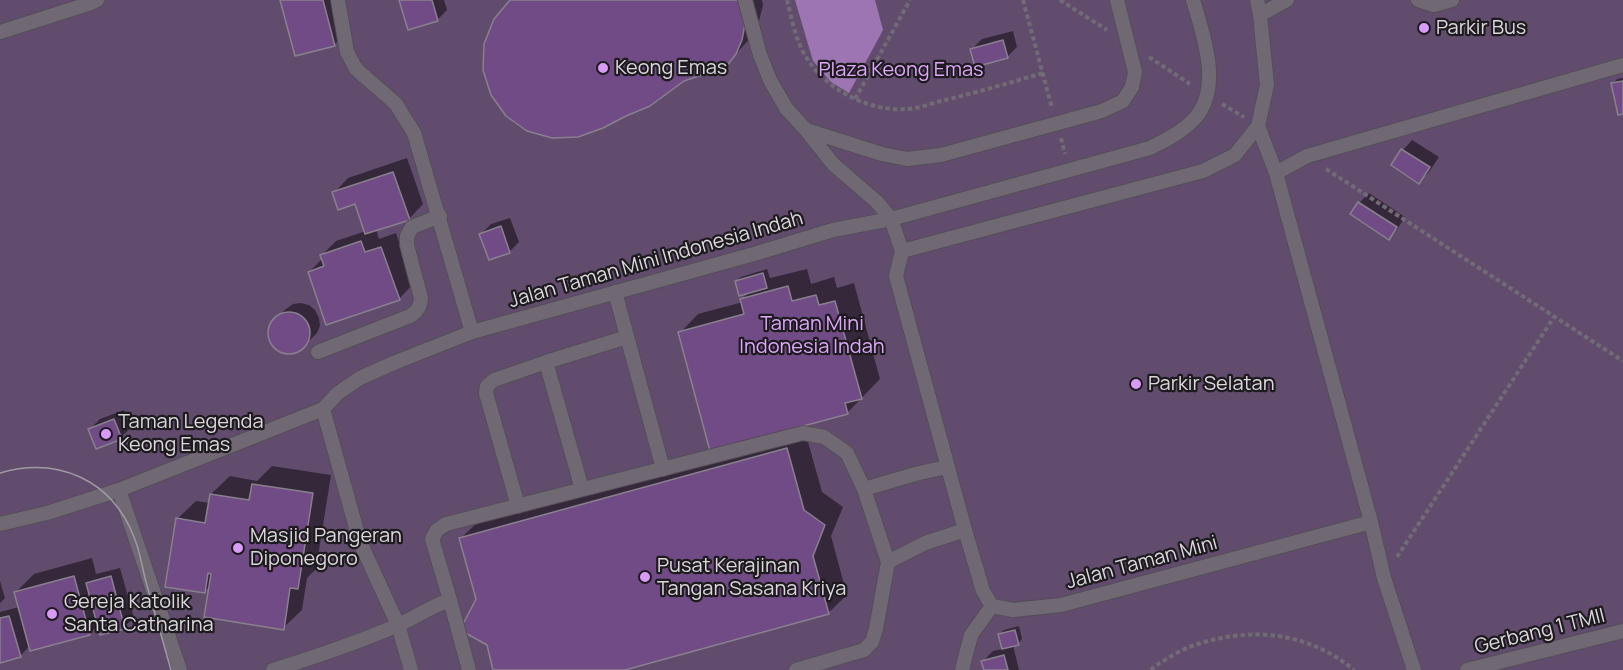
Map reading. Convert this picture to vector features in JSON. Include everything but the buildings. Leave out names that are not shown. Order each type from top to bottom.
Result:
[{"type":"lane","points":[[0,32],[97,0]]},
{"type":"lane","points":[[338,0],[347,52],[356,69],[396,104],[414,133],[472,332]]},
{"type":"lane","points":[[745,0],[760,55],[770,80],[786,108],[833,164],[877,202],[891,219],[902,251],[896,276],[965,530],[983,591],[992,606],[971,635],[962,670]]},
{"type":"lane","points":[[806,130],[882,154],[907,159],[941,155],[1102,111],[1123,101],[1132,87],[1134,72],[1117,0]]},
{"type":"lane","points":[[1193,0],[1205,41],[1209,74],[1208,96]]},
{"type":"lane","points":[[902,251],[1203,171],[1235,155],[1258,126],[1267,85],[1257,0]]},
{"type":"lane","points":[[1260,15],[1287,0]]},
{"type":"lane","points":[[1418,0],[1434,5],[1452,0]]},
{"type":"lane","points":[[1276,173],[1307,156],[1623,65]]},
{"type":"lane","name":"Jalan Taman Mini Indonesia Indah","points":[[119,490],[323,410],[338,393],[360,378],[472,332],[833,230],[891,219],[1150,148],[1177,133],[1197,116],[1208,96]]},
{"type":"lane","points":[[1258,126],[1276,173],[1371,522],[1384,578],[1414,670]]},
{"type":"lane","points":[[318,352],[417,312],[421,298],[407,245],[407,236],[412,227],[440,216]]},
{"type":"lane","points":[[615,292],[663,469]]},
{"type":"lane","points":[[518,506],[486,393],[487,386],[494,380],[627,337]]},
{"type":"lane","points":[[546,362],[582,489]]},
{"type":"lane","points":[[323,410],[360,542],[398,625],[411,670]]},
{"type":"lane","points":[[469,670],[432,539],[437,530],[446,524],[803,433],[824,437],[847,453],[864,489],[888,562],[872,642],[864,650],[796,670]]},
{"type":"lane","points":[[864,489],[947,467]]},
{"type":"lane","points":[[0,524],[47,513],[119,490],[180,670]]},
{"type":"lane","name":"Jalan Taman Mini","points":[[992,606],[1013,610],[1061,605],[1371,522]]},
{"type":"lane","points":[[888,562],[925,543],[965,530]]},
{"type":"lane","points":[[273,670],[398,625],[435,605],[450,600]]},
{"type":"lane","name":"Gerbang 1 TMII","points":[[1467,670],[1623,632]]},
{"type":"path","points":[[786,0],[799,44],[820,75],[855,99],[881,109],[907,110],[1042,74]]},
{"type":"path","points":[[855,99],[910,0]]},
{"type":"path","points":[[1023,0],[1070,170]]},
{"type":"path","points":[[1060,0],[1258,126]]},
{"type":"path","points":[[1307,156],[1623,361]]},
{"type":"path","points":[[1384,578],[1554,317]]},
{"type":"path","points":[[1151,670],[1190,646],[1228,636],[1268,634],[1306,642],[1341,659],[1354,670]]},
{"type":"green space","name":"Taman Mini Indonesia Indah","points":[[0,0],[1623,0],[1623,670],[0,670]]},
{"type":"shaded area","points":[[795,0],[875,0],[883,30],[849,93],[831,82],[813,61]]},
{"type":"tram line","points":[[0,473],[42,468],[62,471],[80,477],[97,487],[112,501],[124,517],[136,542],[171,670]]},
{"type":"place","name":"Parkir Bus","points":[[1424,28]]},
{"type":"place","name":"Keong Emas","points":[[603,68]]},
{"type":"place","name":"Parkir Selatan","points":[[1136,384]]},
{"type":"place","name":"Taman Legenda Keong Emas","points":[[106,434]]},
{"type":"place","name":"Masjid Pangeran Diponegoro","points":[[238,548]]},
{"type":"place","name":"Pusat Kerajinan Tangan Sasana Kriya","points":[[645,577]]},
{"type":"place","name":"Gereja Katolik Santa Catharina","points":[[52,614]]},
{"type":"park label","name":"Plaza Keong Emas","points":[[901,70]]}]
